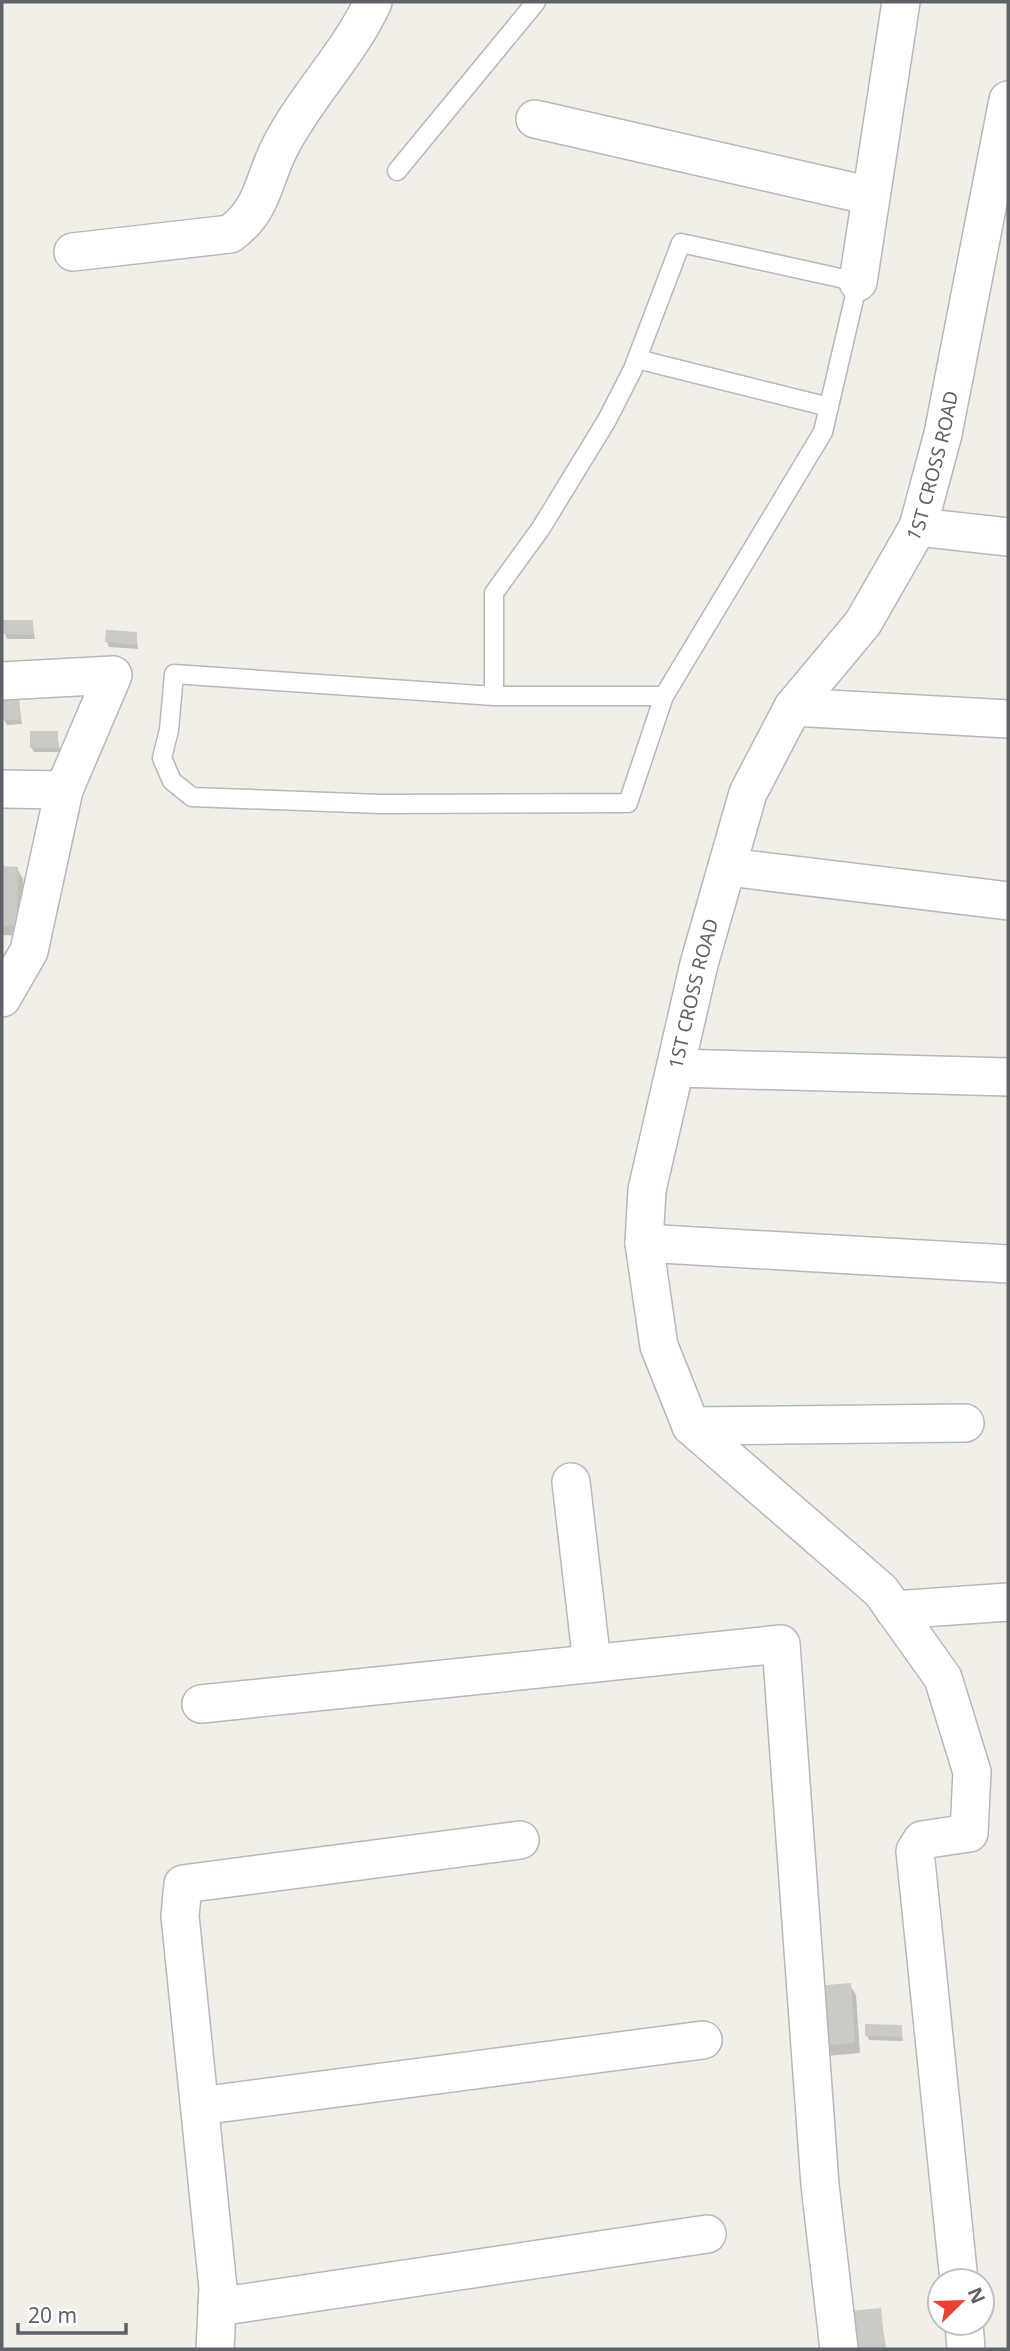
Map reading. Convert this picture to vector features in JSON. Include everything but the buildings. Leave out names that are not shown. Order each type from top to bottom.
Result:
[{"type":"street","points":[[73,252],[230,234],[249,220],[280,147],[361,27],[373,2]]},
{"type":"street","points":[[858,282],[901,2]]},
{"type":"street","name":"1ST CROSS ROAD","points":[[958,2267],[915,1850],[922,1840],[969,1833],[972,1772],[943,1678],[881,1591],[691,1426],[659,1346],[644,1243],[648,1190],[699,964],[748,793],[793,707],[863,623],[918,527],[943,434],[999,187],[1008,100]]},
{"type":"street","points":[[535,118],[871,196]]},
{"type":"street","points":[[918,527],[1008,537]]},
{"type":"street","points":[[2,681],[113,675],[64,790],[2,998]]},
{"type":"street","points":[[793,707],[1008,719]]},
{"type":"street","points":[[2,789],[64,790]]},
{"type":"street","points":[[726,867],[1008,901]]},
{"type":"street","points":[[676,1068],[1008,1077]]},
{"type":"street","points":[[644,1243],[1008,1264]]},
{"type":"street","points":[[691,1426],[965,1423]]},
{"type":"street","points":[[571,1482],[592,1664]]},
{"type":"street","points":[[894,1610],[1008,1602]]},
{"type":"street","points":[[201,1704],[781,1644],[819,2172],[839,2349]]},
{"type":"street","points":[[215,2349],[218,2288],[180,1916],[183,1884],[520,1840]]},
{"type":"street","points":[[200,2106],[703,2040]]},
{"type":"street","points":[[217,2307],[707,2234]]},
{"type":"lane","points":[[397,171],[536,2]]},
{"type":"lane","points":[[494,696],[494,593],[561,496],[607,420],[637,359],[681,243],[858,282],[823,432],[664,696],[628,803],[380,804],[192,797],[172,781],[162,758],[169,730],[174,674],[494,696],[664,696]]},
{"type":"lane","points":[[637,359],[829,407]]}]
